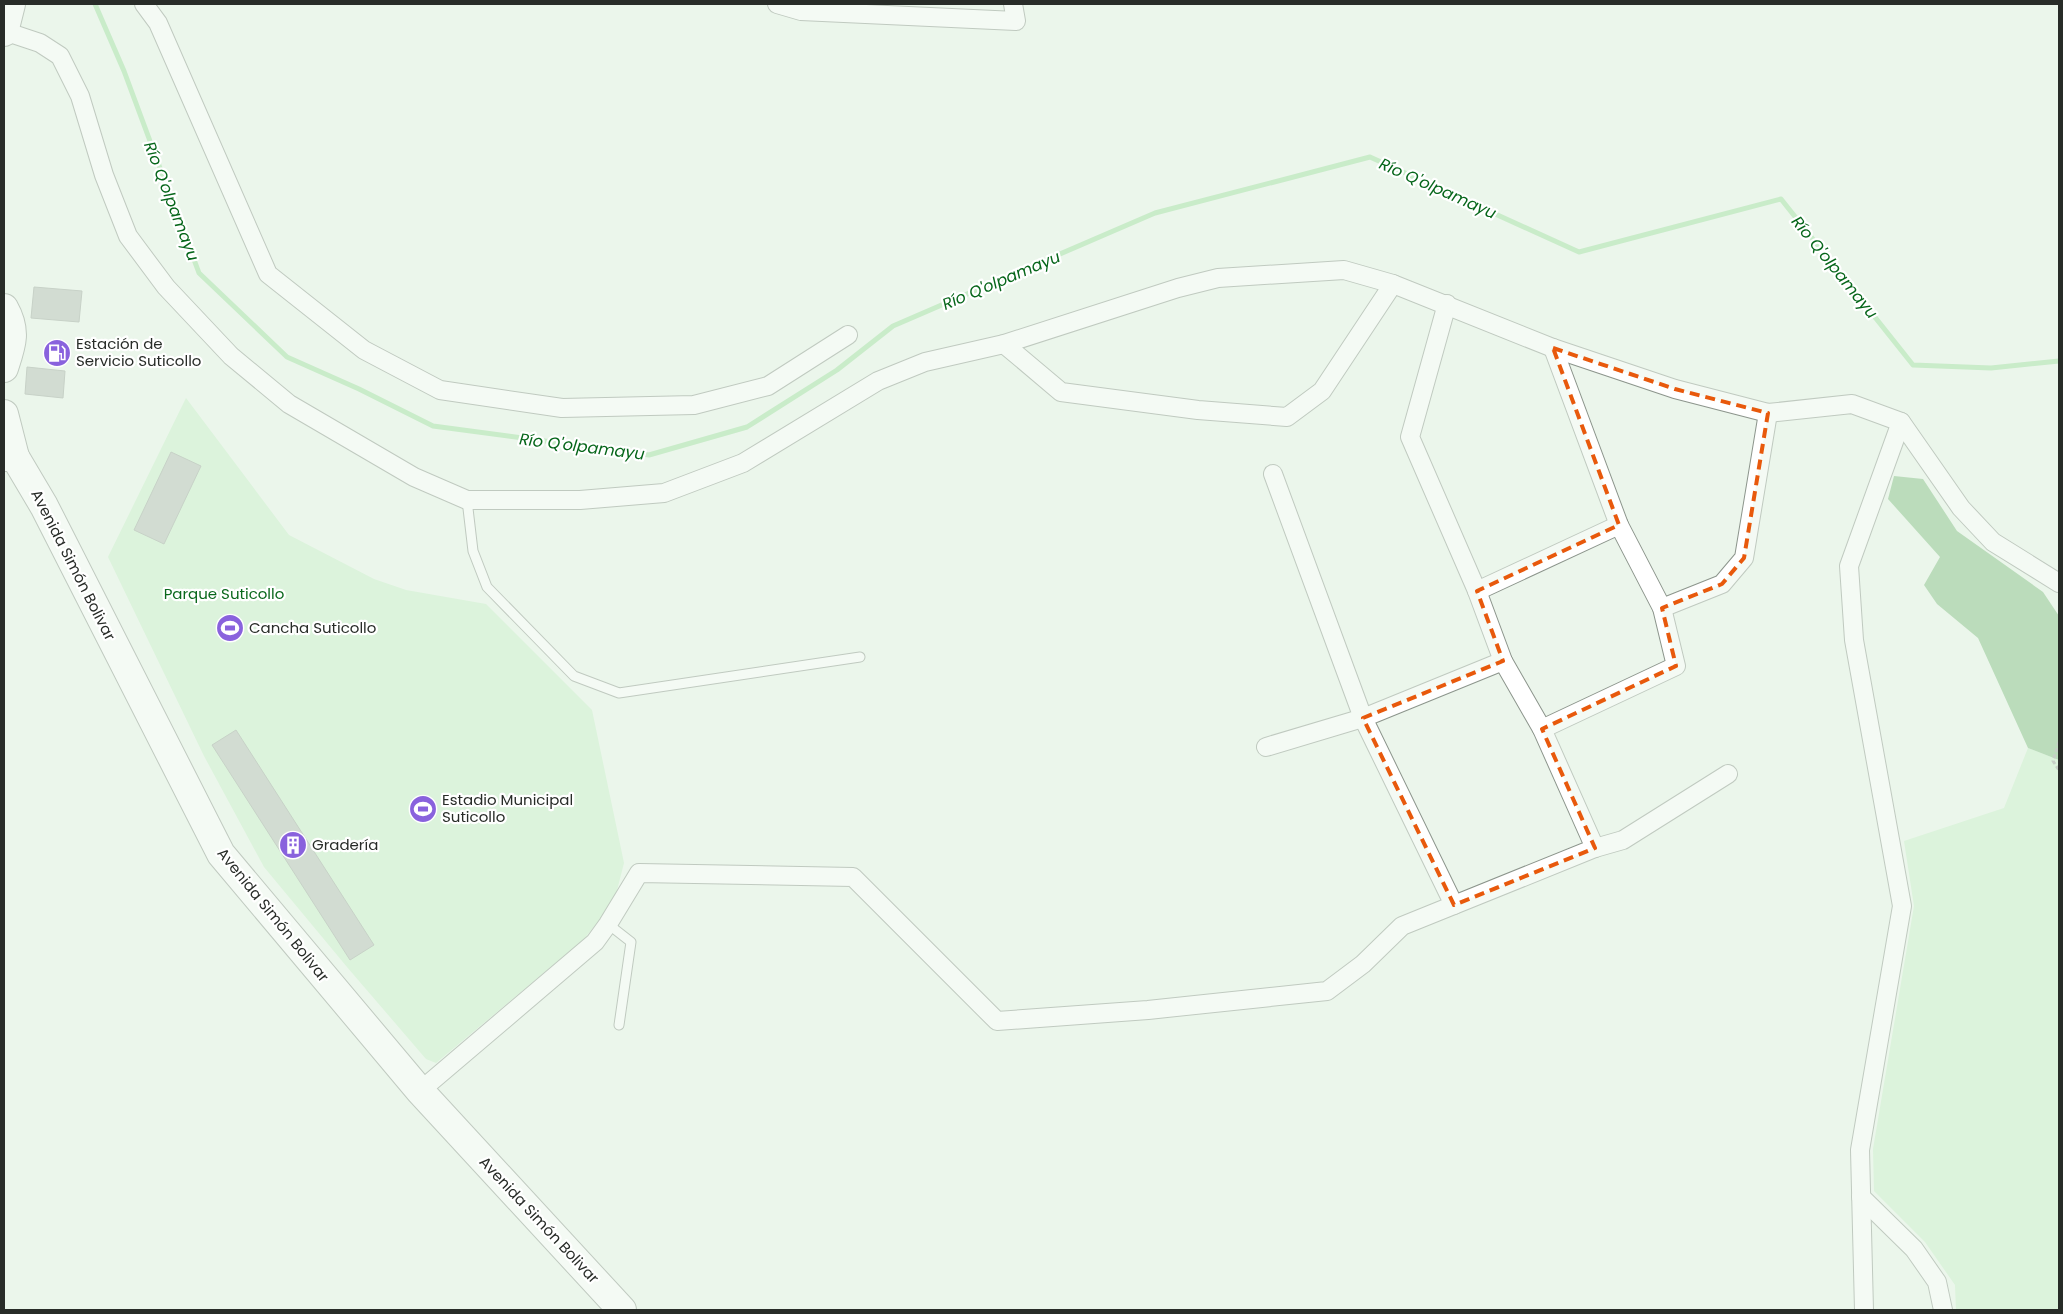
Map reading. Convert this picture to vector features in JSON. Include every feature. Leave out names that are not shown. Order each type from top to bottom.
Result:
[{"type":"main road","points":[[4,31],[11,4]]},
{"type":"main road","points":[[4,308],[11,321],[12,342],[4,368]]},
{"type":"main road","name":"Avenida Simón Bolivar","points":[[4,414],[7,452],[44,506],[221,854],[420,1091],[622,1310]]},
{"type":"street","points":[[144,4],[158,23],[268,274],[364,350],[440,390],[562,408],[694,405],[768,386],[848,335]]},
{"type":"street","points":[[777,4],[801,12],[1016,21],[1013,4]]},
{"type":"street","points":[[4,31],[40,43],[60,56],[80,96],[104,175],[128,236],[166,287],[231,356],[290,404],[414,477],[467,500],[580,500],[664,493],[743,463],[878,381],[925,362],[1004,344],[1178,288],[1218,278],[1344,270],[1394,284],[1553,348],[1675,389],[1768,413],[1852,404],[1901,422],[1960,508],[1993,542],[2059,583]]},
{"type":"street","points":[[1004,344],[1061,392],[1198,410],[1287,416],[1322,391],[1394,284]]},
{"type":"street","points":[[1447,304],[1410,437],[1477,591],[1503,661],[1542,730],[1595,848]]},
{"type":"street","points":[[1542,730],[1676,666],[1662,608],[1619,525],[1553,348]]},
{"type":"street","points":[[1662,608],[1722,584],[1744,558],[1768,413]]},
{"type":"street","points":[[1864,1310],[1860,1150],[1902,906],[1854,640],[1849,566],[1901,422]]},
{"type":"street","points":[[1273,474],[1363,718],[1454,905]]},
{"type":"street","points":[[1477,591],[1619,525]]},
{"type":"street","points":[[1266,747],[1363,718],[1503,661]]},
{"type":"street","points":[[420,1091],[595,942],[639,873],[853,877],[997,1021],[1148,1010],[1327,991],[1362,964],[1402,926],[1595,848],[1623,840],[1728,774]]},
{"type":"street","points":[[1861,1197],[1918,1256],[1937,1282],[1942,1310]]},
{"type":"lane","points":[[467,500],[473,551],[487,587],[574,676],[619,693],[860,657]]},
{"type":"lane","points":[[608,924],[630,942],[619,1024]]},
{"type":"path","points":[[2059,742],[2053,761],[2059,770]]},
{"type":"highlighted area","points":[[1553,348],[1675,389],[1768,413],[1744,558],[1722,584],[1662,608],[1676,666],[1542,729],[1595,848],[1454,905],[1363,718],[1503,661],[1477,591],[1619,525]]},
{"type":"green space","name":"Estadio Municipal Suticollo","points":[[186,398],[289,535],[374,579],[406,590],[486,604],[592,710],[624,863],[614,902],[584,939],[436,1063],[426,1059],[264,867],[204,756],[108,557]]},
{"type":"green space","points":[[1894,476],[1923,479],[1957,531],[2043,592],[2059,616],[2059,760],[2028,748],[1978,638],[1937,604],[1924,585],[1940,557],[1888,499]]},
{"type":"green space","points":[[2028,748],[2059,760],[2059,1310],[1956,1310],[1955,1285],[1925,1242],[1874,1191],[1873,1149],[1914,906],[1904,841],[2004,808]]},
{"type":"building","points":[[34,287],[82,291],[79,322],[31,318]]},
{"type":"building","points":[[27,367],[65,371],[63,398],[25,394]]},
{"type":"building","points":[[171,452],[201,466],[164,544],[134,530]]},
{"type":"building","name":"Gradería","points":[[236,730],[374,945],[350,960],[212,745]]},
{"type":"waterway","name":"Río Q'olpamayu","points":[[95,4],[124,71],[199,273],[287,357],[359,389],[433,426],[649,455],[747,427],[837,370],[893,326],[1155,213],[1370,157],[1579,252],[1781,199],[1913,365],[1991,368],[2059,361]]},
{"type":"place","name":"Estación de Servicio Suticollo","points":[[57,353]]},
{"type":"place","name":"Cancha Suticollo","points":[[230,628]]},
{"type":"place","name":"Estadio Municipal Suticollo","points":[[423,809]]},
{"type":"place","name":"Gradería","points":[[293,845]]},
{"type":"park label","name":"Parque Suticollo","points":[[224,594]]}]
